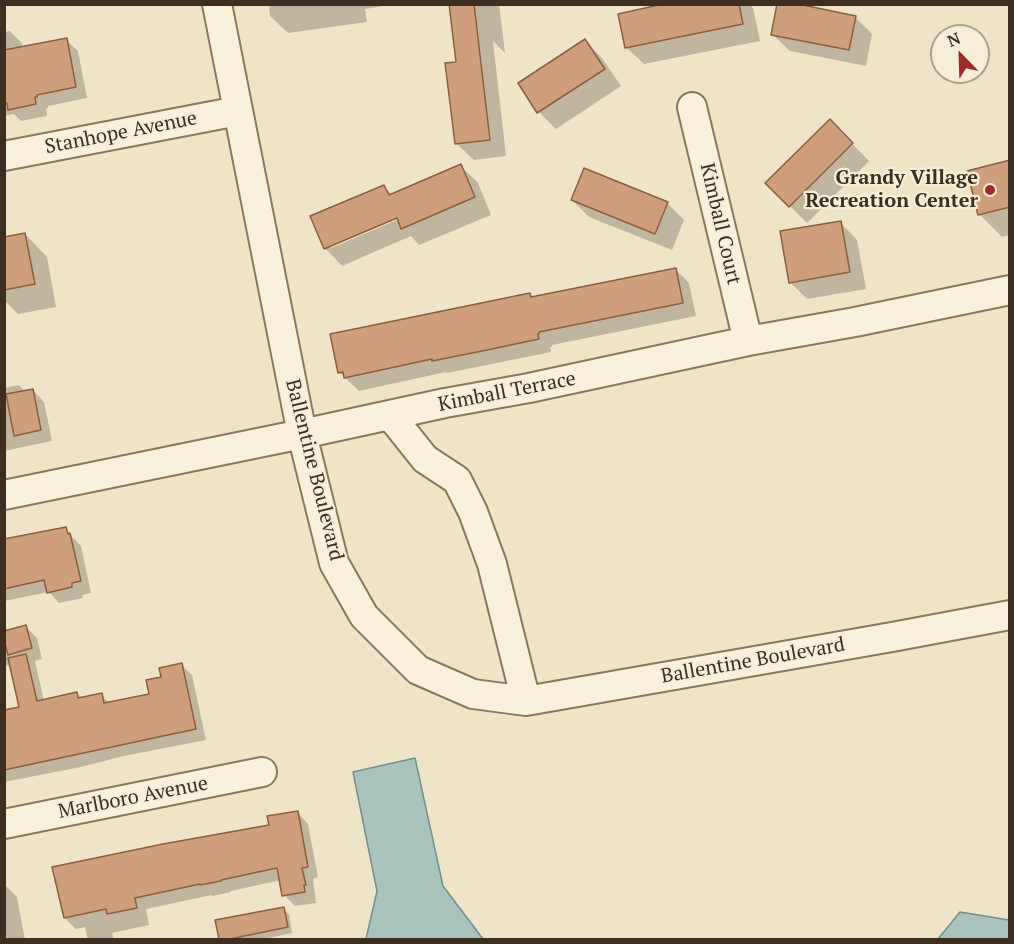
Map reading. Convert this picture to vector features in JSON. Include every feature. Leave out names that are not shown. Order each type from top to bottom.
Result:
[{"type":"street","name":"Ballentine Boulevard","points":[[217,4],[302,434],[334,563],[364,616],[418,670],[473,694],[526,701],[1010,615]]},
{"type":"street","name":"Kimball Court","points":[[693,107],[748,341]]},
{"type":"street","name":"Stanhope Avenue","points":[[4,156],[238,111]]},
{"type":"street","name":"Kimball Terrace","points":[[4,495],[617,370],[748,341],[1010,290]]},
{"type":"street","points":[[390,415],[425,459],[458,480],[473,512],[492,564],[526,701]]},
{"type":"street","name":"Marlboro Avenue","points":[[4,824],[262,772]]},
{"type":"water","points":[[415,758],[443,886],[483,939],[366,939],[377,891],[353,772]]},
{"type":"water","points":[[960,912],[1009,920],[1009,939],[938,939]]},
{"type":"building","points":[[449,4],[474,4],[490,140],[455,144],[445,63],[456,62]]},
{"type":"building","points":[[663,4],[739,4],[743,24],[625,48],[618,14]]},
{"type":"building","points":[[777,4],[798,4],[856,16],[849,50],[771,35]]},
{"type":"building","points":[[67,38],[76,87],[37,95],[36,104],[8,110],[7,103],[4,103],[4,50]]},
{"type":"building","points":[[585,39],[605,69],[537,113],[518,83]]},
{"type":"building","points":[[830,119],[853,143],[789,207],[765,183]]},
{"type":"building","name":"Grandy Village Recreation Center","points":[[1010,160],[1010,207],[978,215],[967,171]]},
{"type":"building","points":[[461,164],[475,197],[401,229],[397,218],[324,249],[310,216],[384,185],[389,195]]},
{"type":"building","points":[[584,168],[668,202],[655,234],[571,200]]},
{"type":"building","points":[[841,221],[850,272],[789,283],[780,231]]},
{"type":"building","points":[[25,233],[35,284],[4,290],[4,237]]},
{"type":"building","points":[[676,268],[683,303],[539,332],[539,339],[492,349],[344,378],[343,372],[338,373],[330,334],[530,293],[531,297]]},
{"type":"building","points":[[33,389],[41,430],[14,436],[6,394]]},
{"type":"building","points":[[66,527],[68,534],[70,533],[81,581],[72,583],[72,587],[47,593],[44,580],[4,589],[4,539]]},
{"type":"building","points":[[26,625],[32,648],[8,655],[4,631]]},
{"type":"building","points":[[26,654],[37,701],[77,692],[78,698],[102,693],[104,703],[149,694],[146,680],[161,677],[159,668],[182,663],[196,729],[4,770],[4,710],[19,707],[8,658]]},
{"type":"building","points":[[298,811],[308,867],[302,868],[306,885],[304,885],[305,892],[282,896],[277,868],[135,898],[137,908],[107,914],[106,909],[64,918],[52,867],[269,825],[267,816]]},
{"type":"building","points":[[284,907],[288,927],[230,939],[219,939],[215,920]]},
{"type":"place","name":"Grandy Village Recreation Center","points":[[990,190]]}]
